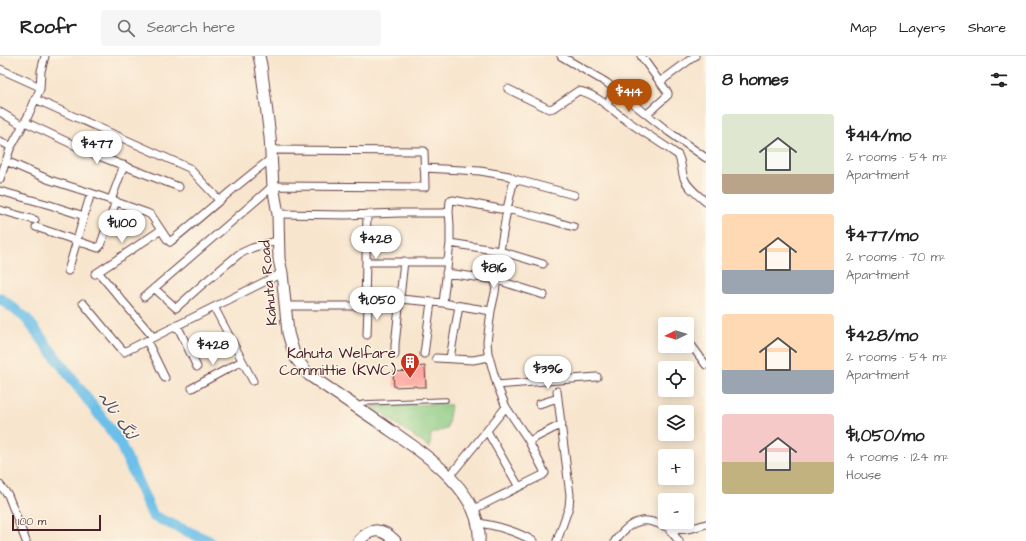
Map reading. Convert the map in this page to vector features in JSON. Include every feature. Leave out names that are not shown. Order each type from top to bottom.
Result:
[{"type":"highway","name":"Kahuta Road","points":[[259,56],[272,154],[273,186],[278,214],[280,259],[288,333],[295,357],[310,375],[425,455],[449,477],[474,509],[478,523],[479,541]]},
{"type":"highway","points":[[358,541],[365,534],[376,531],[381,531],[388,534],[395,541]]},
{"type":"street","points":[[0,179],[11,147],[36,99],[40,87],[43,56]]},
{"type":"street","points":[[561,56],[606,83],[706,158]]},
{"type":"street","points":[[641,56],[668,93],[646,114]]},
{"type":"street","points":[[660,82],[695,56]]},
{"type":"street","points":[[0,69],[40,87]]},
{"type":"street","points":[[508,89],[549,110],[578,91],[582,91],[607,104],[624,118],[678,155],[686,183],[706,202]]},
{"type":"street","points":[[607,104],[615,90]]},
{"type":"street","points":[[36,99],[189,168],[220,200]]},
{"type":"street","points":[[0,112],[91,153],[179,187]]},
{"type":"street","points":[[0,141],[11,147]]},
{"type":"street","points":[[6,161],[50,180],[92,193],[147,213],[151,215],[170,242],[272,154],[424,150],[424,187],[273,186],[144,297]]},
{"type":"street","points":[[0,210],[98,248],[100,246],[124,165]]},
{"type":"street","points":[[424,168],[480,171],[509,176],[514,179],[574,195]]},
{"type":"street","points":[[474,509],[545,473],[529,441],[506,407],[497,385],[488,353],[491,311],[496,293],[500,251],[514,179]]},
{"type":"street","points":[[0,192],[50,205],[84,216]]},
{"type":"street","points":[[68,271],[92,193]]},
{"type":"street","points":[[443,303],[450,243],[450,201],[453,200],[507,209],[574,227]]},
{"type":"street","points":[[278,214],[444,213],[449,211]]},
{"type":"street","points":[[367,214],[367,335]]},
{"type":"street","points":[[161,230],[96,273],[150,339],[165,378]]},
{"type":"street","points":[[154,288],[176,308],[239,254],[252,248],[279,240]]},
{"type":"street","points":[[450,243],[500,251],[543,264]]},
{"type":"street","points":[[366,262],[447,262]]},
{"type":"street","points":[[395,355],[404,262]]},
{"type":"street","points":[[83,303],[124,352],[282,273]]},
{"type":"street","points":[[446,273],[497,280],[544,295]]},
{"type":"street","points":[[286,306],[367,306],[399,302],[431,302],[491,311]]},
{"type":"street","points":[[424,354],[431,302]]},
{"type":"street","points":[[450,358],[459,306]]},
{"type":"street","points":[[214,307],[253,381]]},
{"type":"street","points":[[178,325],[198,367]]},
{"type":"street","points":[[694,349],[706,365]]},
{"type":"street","points":[[436,358],[473,360],[489,357]]},
{"type":"street","points":[[192,388],[242,361]]},
{"type":"street","points":[[497,385],[597,377]]},
{"type":"street","points":[[539,404],[558,395],[570,495],[569,507],[557,541]]},
{"type":"street","points":[[449,477],[506,407]]},
{"type":"street","points":[[529,441],[562,424]]},
{"type":"street","points":[[487,431],[519,487]]},
{"type":"street","points":[[0,485],[8,495],[26,541]]},
{"type":"street","points":[[615,541],[621,533],[638,522],[648,521],[658,524]]},
{"type":"street","points":[[478,523],[510,530],[529,540]]},
{"type":"street","points":[[694,527],[706,524]]},
{"type":"street","points":[[669,529],[679,541]]},
{"type":"lane","points":[[356,407],[363,403],[446,400]]},
{"type":"green space","points":[[451,405],[447,429],[431,434],[430,448],[371,406]]},
{"type":"building","name":"Kahuta Welfare Committie (KWC)","points":[[425,366],[426,387],[394,387],[393,372],[414,371],[414,367]]},
{"type":"waterway","name":"لنگ نالہ","points":[[0,298],[26,318],[119,441],[153,516],[209,541]]},
{"type":"place","name":"Kahuta Welfare Committie (KWC)","points":[[410,379]]}]
